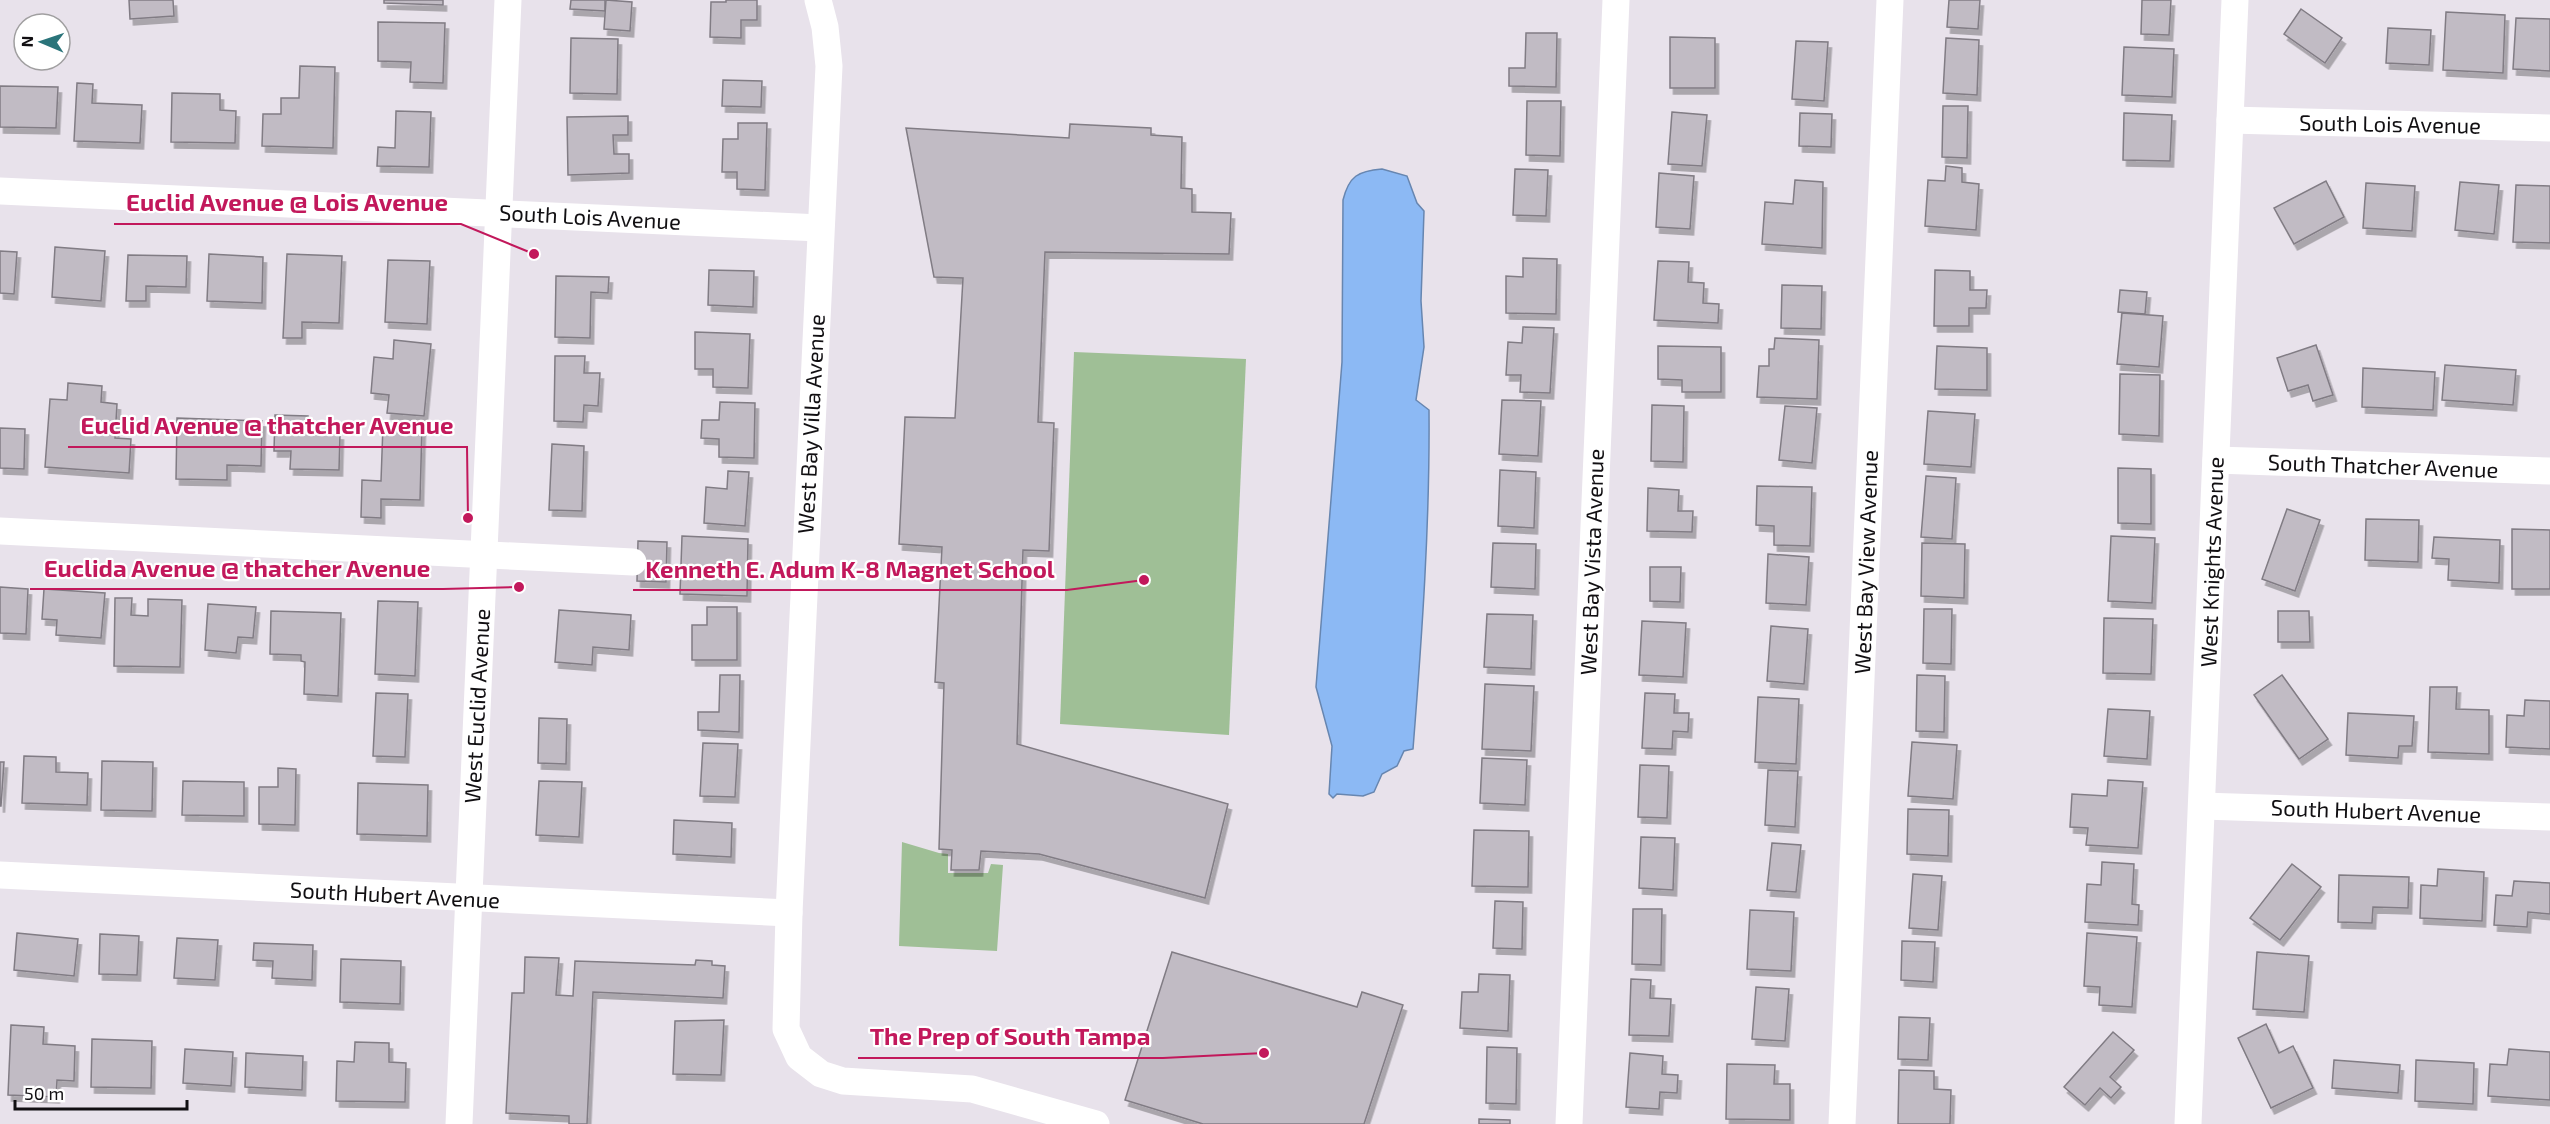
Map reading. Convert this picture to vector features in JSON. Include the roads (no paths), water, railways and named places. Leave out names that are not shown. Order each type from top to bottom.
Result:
[{"type":"street","name":"West Euclid Avenue","points":[[459,1124],[508,0]]},
{"type":"street","name":"West Bay Villa Avenue","points":[[818,0],[825,27],[829,66],[789,913],[786,1029],[798,1057],[821,1074],[843,1081],[972,1089],[1096,1124]]},
{"type":"street","name":"West Bay Vista Avenue","points":[[1569,1124],[1616,0]]},
{"type":"street","name":"West Bay View Avenue","points":[[1842,1124],[1890,0]]},
{"type":"street","name":"West Knights Avenue","points":[[2188,1124],[2235,0]]},
{"type":"street","name":"South Lois Avenue","points":[[2230,120],[2550,128]]},
{"type":"street","name":"South Lois Avenue","points":[[0,191],[820,228]]},
{"type":"street","name":"South Thatcher Avenue","points":[[2216,460],[2550,471]]},
{"type":"street","points":[[0,531],[633,562]]},
{"type":"street","name":"South Hubert Avenue","points":[[2202,806],[2550,817]]},
{"type":"street","name":"South Hubert Avenue","points":[[0,875],[789,913]]},
{"type":"water","points":[[1382,169],[1407,176],[1417,203],[1424,211],[1421,301],[1424,347],[1416,400],[1429,410],[1429,452],[1425,580],[1413,749],[1404,751],[1397,766],[1382,774],[1374,792],[1363,796],[1337,794],[1333,798],[1329,794],[1332,746],[1316,687],[1342,362],[1343,200],[1348,185],[1356,176],[1367,171]]},
{"type":"place","name":"Euclid Avenue @ Lois Avenue","points":[[534,254]]},
{"type":"place","name":"Euclid Avenue @ thatcher Avenue","points":[[468,518]]},
{"type":"place","name":"Kenneth E. Adum K-8 Magnet School","points":[[1144,580]]},
{"type":"place","name":"Euclida Avenue @ thatcher Avenue","points":[[519,587]]},
{"type":"place","name":"The Prep of South Tampa","points":[[1264,1053]]}]
